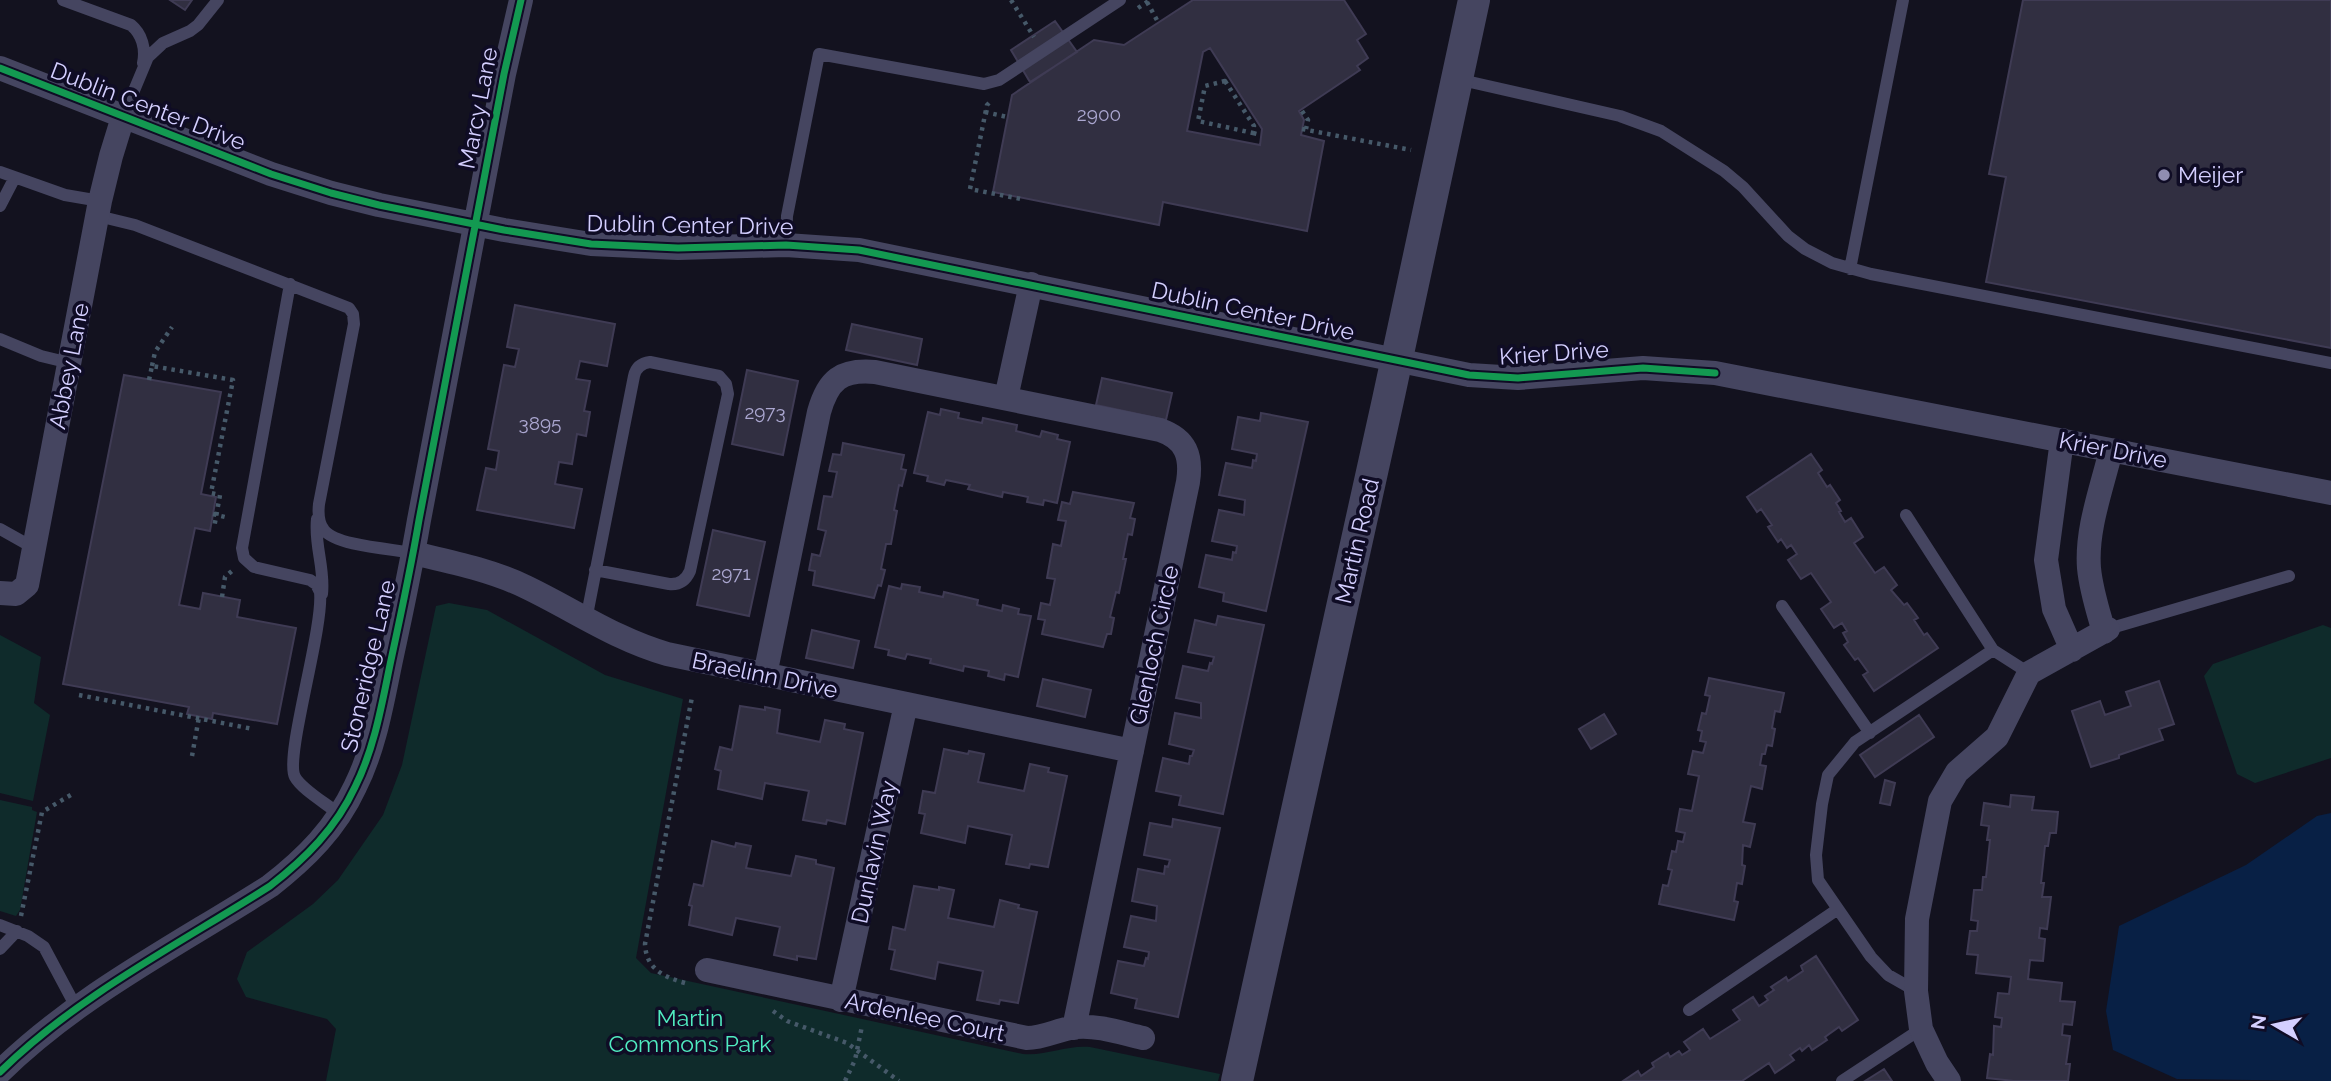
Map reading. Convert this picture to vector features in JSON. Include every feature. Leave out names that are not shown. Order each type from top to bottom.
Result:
[{"type":"street","name":"Marcy Lane","points":[[475,224],[521,0]]},
{"type":"street","name":"Martin Road","points":[[1237,1081],[1474,0]]},
{"type":"street","name":"Dublin Center Drive","points":[[0,68],[239,163],[313,188],[379,205],[539,236],[605,245],[678,248],[786,245],[870,252],[1397,360]]},
{"type":"street","name":"Abbey Lane","points":[[0,593],[16,594],[27,585],[99,209],[123,117]]},
{"type":"street","name":"Stoneridge Lane","points":[[0,1072],[43,1031],[76,1007],[270,886],[308,854],[341,815],[356,786],[375,733],[413,553],[475,224]]},
{"type":"street","points":[[1006,398],[1031,284]]},
{"type":"street","name":"Krier Drive","points":[[1397,360],[1454,373],[1505,377],[1623,368],[1703,372],[2331,493]]},
{"type":"street","name":"Glenloch Circle","points":[[765,675],[820,412],[827,391],[833,383],[851,372],[875,372],[1160,430],[1174,436],[1187,449],[1188,482],[1074,1028]]},
{"type":"street","points":[[2062,440],[2046,561],[2054,609],[2072,650]]},
{"type":"street","points":[[1949,1081],[1921,1029],[1916,991],[1917,919],[1940,801],[1957,772],[1997,737],[2029,673],[2106,631],[2093,591],[2089,567],[2094,518],[2111,450]]},
{"type":"street","name":"Braelinn Drive","points":[[413,553],[505,578],[642,647],[1132,751]]},
{"type":"street","name":"Dunlavin Way","points":[[842,1000],[906,704]]},
{"type":"street","name":"Ardenlee Court","points":[[701,978],[842,1000],[1027,1038],[1092,1027],[1143,1038]]},
{"type":"lane","points":[[63,0],[136,29],[142,41],[144,58],[123,117]]},
{"type":"lane","points":[[142,67],[155,49],[198,25],[218,0]]},
{"type":"lane","points":[[786,245],[787,216],[819,54],[984,84],[999,79],[1121,0]]},
{"type":"lane","points":[[1850,269],[1903,0]]},
{"type":"lane","points":[[1457,79],[1620,116],[1661,131],[1724,171],[1743,187],[1788,236],[1805,249],[1850,269],[2331,363]]},
{"type":"lane","points":[[0,172],[65,195],[135,225],[346,306],[352,311],[353,329],[319,504],[316,536],[323,573],[321,601],[294,751],[293,770],[299,782],[341,815]]},
{"type":"lane","points":[[0,206],[14,178]]},
{"type":"lane","points":[[290,284],[242,548],[249,564],[257,568],[313,582],[320,592],[321,601]]},
{"type":"lane","points":[[0,338],[41,356],[70,363]]},
{"type":"lane","points":[[586,620],[595,570],[634,376],[637,368],[644,363],[653,362],[719,376],[725,381],[728,394],[687,578],[680,583],[669,584],[595,570]]},
{"type":"lane","points":[[319,504],[320,523],[329,536],[413,553]]},
{"type":"lane","points":[[1906,515],[1993,650],[2029,673]]},
{"type":"lane","points":[[0,529],[34,548]]},
{"type":"lane","points":[[2106,631],[2289,576]]},
{"type":"lane","points":[[1782,606],[1870,733]]},
{"type":"lane","points":[[1916,991],[1888,975],[1871,957],[1818,880],[1816,855],[1828,775],[1855,743],[1993,650]]},
{"type":"lane","points":[[1689,1010],[1838,909]]},
{"type":"lane","points":[[0,925],[39,943],[48,953],[76,1007]]},
{"type":"lane","points":[[0,949],[18,931]]},
{"type":"lane","points":[[1842,1081],[1921,1029]]},
{"type":"path","points":[[1136,8],[1148,1],[1158,22]]},
{"type":"path","points":[[1253,134],[1254,126],[1225,81],[1205,86],[1198,121],[1253,134],[1261,135]]},
{"type":"path","points":[[997,98],[987,105],[970,189],[1021,200],[1022,198]]},
{"type":"path","points":[[1192,108],[1200,109]]},
{"type":"path","points":[[1302,111],[1308,120],[1304,129],[1411,150]]},
{"type":"path","points":[[985,112],[1007,117]]},
{"type":"path","points":[[149,380],[155,352],[172,327]]},
{"type":"path","points":[[152,366],[233,380],[211,493],[220,495],[214,528]]},
{"type":"path","points":[[222,597],[225,577],[246,559]]},
{"type":"path","points":[[79,695],[253,729]]},
{"type":"path","points":[[692,697],[645,944],[647,958],[659,973],[701,978]]},
{"type":"path","points":[[192,756],[199,718]]},
{"type":"path","points":[[18,931],[42,812],[74,793]]},
{"type":"path","points":[[769,1008],[787,1021],[833,1036],[858,1049],[899,1081]]},
{"type":"path","points":[[845,1081],[858,1049]]},
{"type":"green space","name":"Martin Commons Park","points":[[449,603],[487,610],[605,675],[683,699],[636,958],[651,973],[1023,1054],[1090,1047],[1220,1074],[1218,1081],[326,1081],[336,1029],[327,1019],[246,997],[237,979],[247,952],[313,904],[338,880],[383,815],[402,765],[436,606]]},
{"type":"green space","points":[[2323,625],[2331,628],[2331,758],[2255,783],[2237,774],[2204,676],[2213,664]]},
{"type":"green space","points":[[0,635],[41,657],[34,703],[50,715],[33,801],[0,793]]},
{"type":"green space","points":[[0,800],[32,807],[32,810],[37,812],[20,910],[16,916],[0,911]]},
{"type":"water","points":[[2331,813],[2331,1081],[2177,1079],[2113,1050],[2106,1011],[2119,926],[2246,865],[2317,816]]},
{"type":"building","points":[[170,0],[192,0],[185,10]]},
{"type":"building","points":[[1193,0],[1344,0],[1366,34],[1357,40],[1368,58],[1357,66],[1360,70],[1299,111],[1304,120],[1301,135],[1324,141],[1307,231],[1163,202],[1159,225],[993,192],[1012,95],[1094,40],[1124,45]],"holes":[[[1210,48],[1262,129],[1260,145],[1187,131],[1203,52]]]},
{"type":"building","name":"Meijer","points":[[2023,0],[2331,0],[2331,348],[1986,282],[2006,177],[1989,174]]},
{"type":"building","points":[[1055,21],[1077,52],[1030,82],[1011,50]]},
{"type":"building","points":[[515,305],[615,324],[607,366],[580,361],[576,379],[590,381],[584,411],[590,412],[586,436],[577,434],[572,464],[559,462],[555,484],[582,489],[574,528],[477,510],[486,468],[496,470],[499,451],[488,449],[504,365],[515,367],[519,349],[507,347]]},
{"type":"building","points":[[852,324],[922,339],[917,365],[846,350]]},
{"type":"building","points":[[747,370],[798,381],[783,455],[732,444]]},
{"type":"building","points":[[124,375],[221,392],[201,494],[216,497],[210,531],[195,528],[179,605],[200,609],[203,593],[240,600],[237,617],[296,628],[277,724],[213,713],[212,719],[187,714],[189,707],[63,684]]},
{"type":"building","points":[[1102,378],[1172,393],[1166,420],[1096,405]]},
{"type":"building","points":[[941,409],[959,413],[958,418],[982,423],[983,418],[1017,425],[1016,431],[1040,437],[1042,431],[1058,435],[1057,439],[1070,442],[1057,503],[1044,500],[1043,505],[1027,502],[1028,497],[1003,492],[1002,497],[968,489],[970,485],[946,480],[944,485],[927,481],[928,476],[914,473],[928,412],[940,415]]},
{"type":"building","points":[[1261,413],[1308,422],[1266,611],[1223,601],[1224,593],[1199,587],[1206,555],[1232,560],[1233,552],[1236,553],[1237,546],[1212,541],[1219,510],[1244,515],[1245,500],[1219,495],[1226,463],[1252,468],[1253,460],[1256,461],[1257,454],[1232,449],[1238,417],[1260,421]]},
{"type":"building","points":[[843,443],[904,455],[901,469],[906,470],[902,486],[899,485],[891,544],[886,544],[881,569],[885,570],[881,586],[878,585],[874,598],[813,585],[815,571],[809,570],[812,554],[820,556],[826,531],[818,529],[824,496],[832,497],[837,472],[829,471],[833,454],[841,455]]},
{"type":"building","points":[[1811,454],[1822,470],[1818,473],[1840,500],[1836,503],[1845,522],[1851,518],[1863,537],[1854,543],[1875,573],[1884,567],[1897,585],[1891,590],[1904,605],[1907,603],[1918,618],[1914,620],[1924,635],[1927,633],[1938,648],[1874,691],[1863,675],[1868,672],[1844,645],[1848,642],[1843,633],[1847,631],[1842,623],[1834,628],[1821,609],[1831,602],[1811,573],[1801,579],[1788,560],[1797,554],[1791,545],[1787,548],[1781,539],[1778,542],[1768,527],[1772,525],[1761,509],[1757,512],[1747,497]]},
{"type":"building","points":[[1073,492],[1134,503],[1130,518],[1135,519],[1132,535],[1128,534],[1119,593],[1116,592],[1110,617],[1114,618],[1111,634],[1107,634],[1103,647],[1042,634],[1045,620],[1038,619],[1041,603],[1050,605],[1055,579],[1047,578],[1053,544],[1061,546],[1066,521],[1058,520],[1062,502],[1070,504]]},
{"type":"building","points":[[713,530],[765,542],[749,616],[697,605]]},
{"type":"building","points":[[902,584],[920,587],[919,592],[943,597],[944,592],[978,600],[977,605],[1002,611],[1003,605],[1019,609],[1018,614],[1031,616],[1018,677],[1005,674],[1004,680],[988,676],[989,671],[964,666],[963,671],[930,663],[931,659],[907,654],[905,659],[888,655],[889,650],[875,647],[889,586],[901,589]]},
{"type":"building","points":[[1218,616],[1264,625],[1223,814],[1179,805],[1181,796],[1156,791],[1163,758],[1189,764],[1192,756],[1194,750],[1169,744],[1175,713],[1201,718],[1201,703],[1176,698],[1183,666],[1208,671],[1214,657],[1188,652],[1195,620],[1216,625]]},
{"type":"building","points":[[812,630],[859,641],[853,668],[806,658]]},
{"type":"building","points":[[1709,678],[1784,693],[1780,712],[1775,711],[1772,746],[1767,745],[1765,754],[1762,754],[1760,765],[1766,766],[1762,789],[1751,786],[1743,822],[1755,824],[1750,847],[1743,845],[1742,865],[1745,866],[1742,884],[1737,883],[1734,901],[1738,902],[1734,920],[1659,904],[1663,885],[1668,886],[1672,870],[1668,869],[1672,851],[1676,852],[1678,841],[1683,842],[1685,833],[1676,831],[1680,809],[1692,811],[1699,776],[1688,774],[1693,751],[1703,753],[1706,742],[1700,741],[1702,731],[1698,730],[1702,713],[1706,714],[1710,696],[1705,695]]},
{"type":"building","points":[[1043,679],[1091,690],[1085,717],[1037,706]]},
{"type":"building","points":[[2159,681],[2174,724],[2159,729],[2163,740],[2091,767],[2072,711],[2100,701],[2105,715],[2131,706],[2126,692]]},
{"type":"building","points":[[740,706],[780,710],[777,733],[820,742],[825,720],[845,724],[844,729],[863,733],[845,824],[827,820],[826,824],[803,820],[809,791],[765,783],[762,799],[718,789],[721,771],[715,769],[720,747],[732,750]]},
{"type":"building","points":[[1604,714],[1616,734],[1591,749],[1579,729]]},
{"type":"building","points":[[1919,715],[1934,737],[1875,777],[1860,755]]},
{"type":"building","points":[[944,749],[984,754],[978,782],[1024,791],[1030,764],[1067,776],[1048,867],[1030,864],[1029,868],[1006,864],[1012,835],[968,826],[965,843],[921,833],[925,814],[919,813],[923,791],[935,793]]},
{"type":"building","points":[[1885,780],[1895,783],[1890,805],[1880,803]]},
{"type":"building","points":[[2011,795],[2034,797],[2032,810],[2058,812],[2056,833],[2050,833],[2048,846],[2045,846],[2041,883],[2044,883],[2042,897],[2051,897],[2047,929],[2040,928],[2039,938],[2045,939],[2043,961],[2030,960],[2028,979],[2062,983],[2060,1001],[2075,1002],[2072,1025],[2063,1024],[2062,1035],[2070,1036],[2066,1064],[2070,1064],[2068,1081],[1987,1078],[1990,1054],[1993,1055],[1994,1026],[2001,1027],[2002,1018],[1995,1017],[1998,993],[2009,994],[2011,977],[1976,973],[1978,955],[1967,954],[1970,931],[1977,931],[1978,921],[1971,920],[1974,890],[1982,890],[1983,877],[1986,877],[1990,840],[1987,840],[1989,826],[1981,825],[1984,803],[2010,807]]},
{"type":"building","points":[[1173,819],[1220,828],[1178,1017],[1135,1008],[1137,999],[1111,993],[1118,961],[1144,966],[1146,958],[1148,959],[1149,952],[1124,947],[1131,916],[1156,921],[1157,906],[1132,901],[1138,869],[1164,874],[1165,866],[1168,867],[1170,860],[1144,855],[1150,823],[1172,827]]},
{"type":"building","points":[[712,841],[735,847],[736,843],[751,846],[746,868],[791,876],[796,856],[816,860],[816,864],[834,868],[816,959],[797,956],[797,960],[774,955],[780,927],[736,918],[732,935],[689,925],[692,906],[689,905],[694,884],[703,886]]},
{"type":"building","points":[[914,886],[954,890],[948,918],[994,927],[1000,900],[1037,912],[1018,1003],[1000,1000],[999,1004],[977,1000],[983,971],[938,962],[935,979],[891,969],[895,950],[889,949],[893,927],[905,930]]},
{"type":"building","points":[[1816,956],[1858,1020],[1842,1031],[1839,1027],[1825,1037],[1827,1040],[1812,1050],[1809,1045],[1802,1051],[1800,1048],[1790,1055],[1794,1060],[1775,1073],[1769,1063],[1742,1081],[1623,1081],[1638,1071],[1641,1076],[1654,1067],[1652,1063],[1668,1053],[1670,1057],[1679,1051],[1682,1055],[1690,1050],[1684,1042],[1703,1029],[1710,1039],[1740,1020],[1733,1010],[1753,997],[1759,1006],[1768,1000],[1765,996],[1774,990],[1771,987],[1786,977],[1788,981],[1803,971],[1801,966]]},
{"type":"building","points":[[1884,1069],[1892,1081],[1865,1081]]},
{"type":"cycle path","points":[[0,1072],[62,1019],[95,995],[270,886],[319,841],[339,816],[355,787],[373,741],[384,692],[504,74],[521,0]]},
{"type":"cycle path","points":[[0,68],[271,174],[379,205],[504,230],[591,244],[678,248],[786,245],[859,250],[1469,375],[1518,378],[1643,368],[1715,373]]},
{"type":"place","name":"Meijer","points":[[2164,175]]}]
